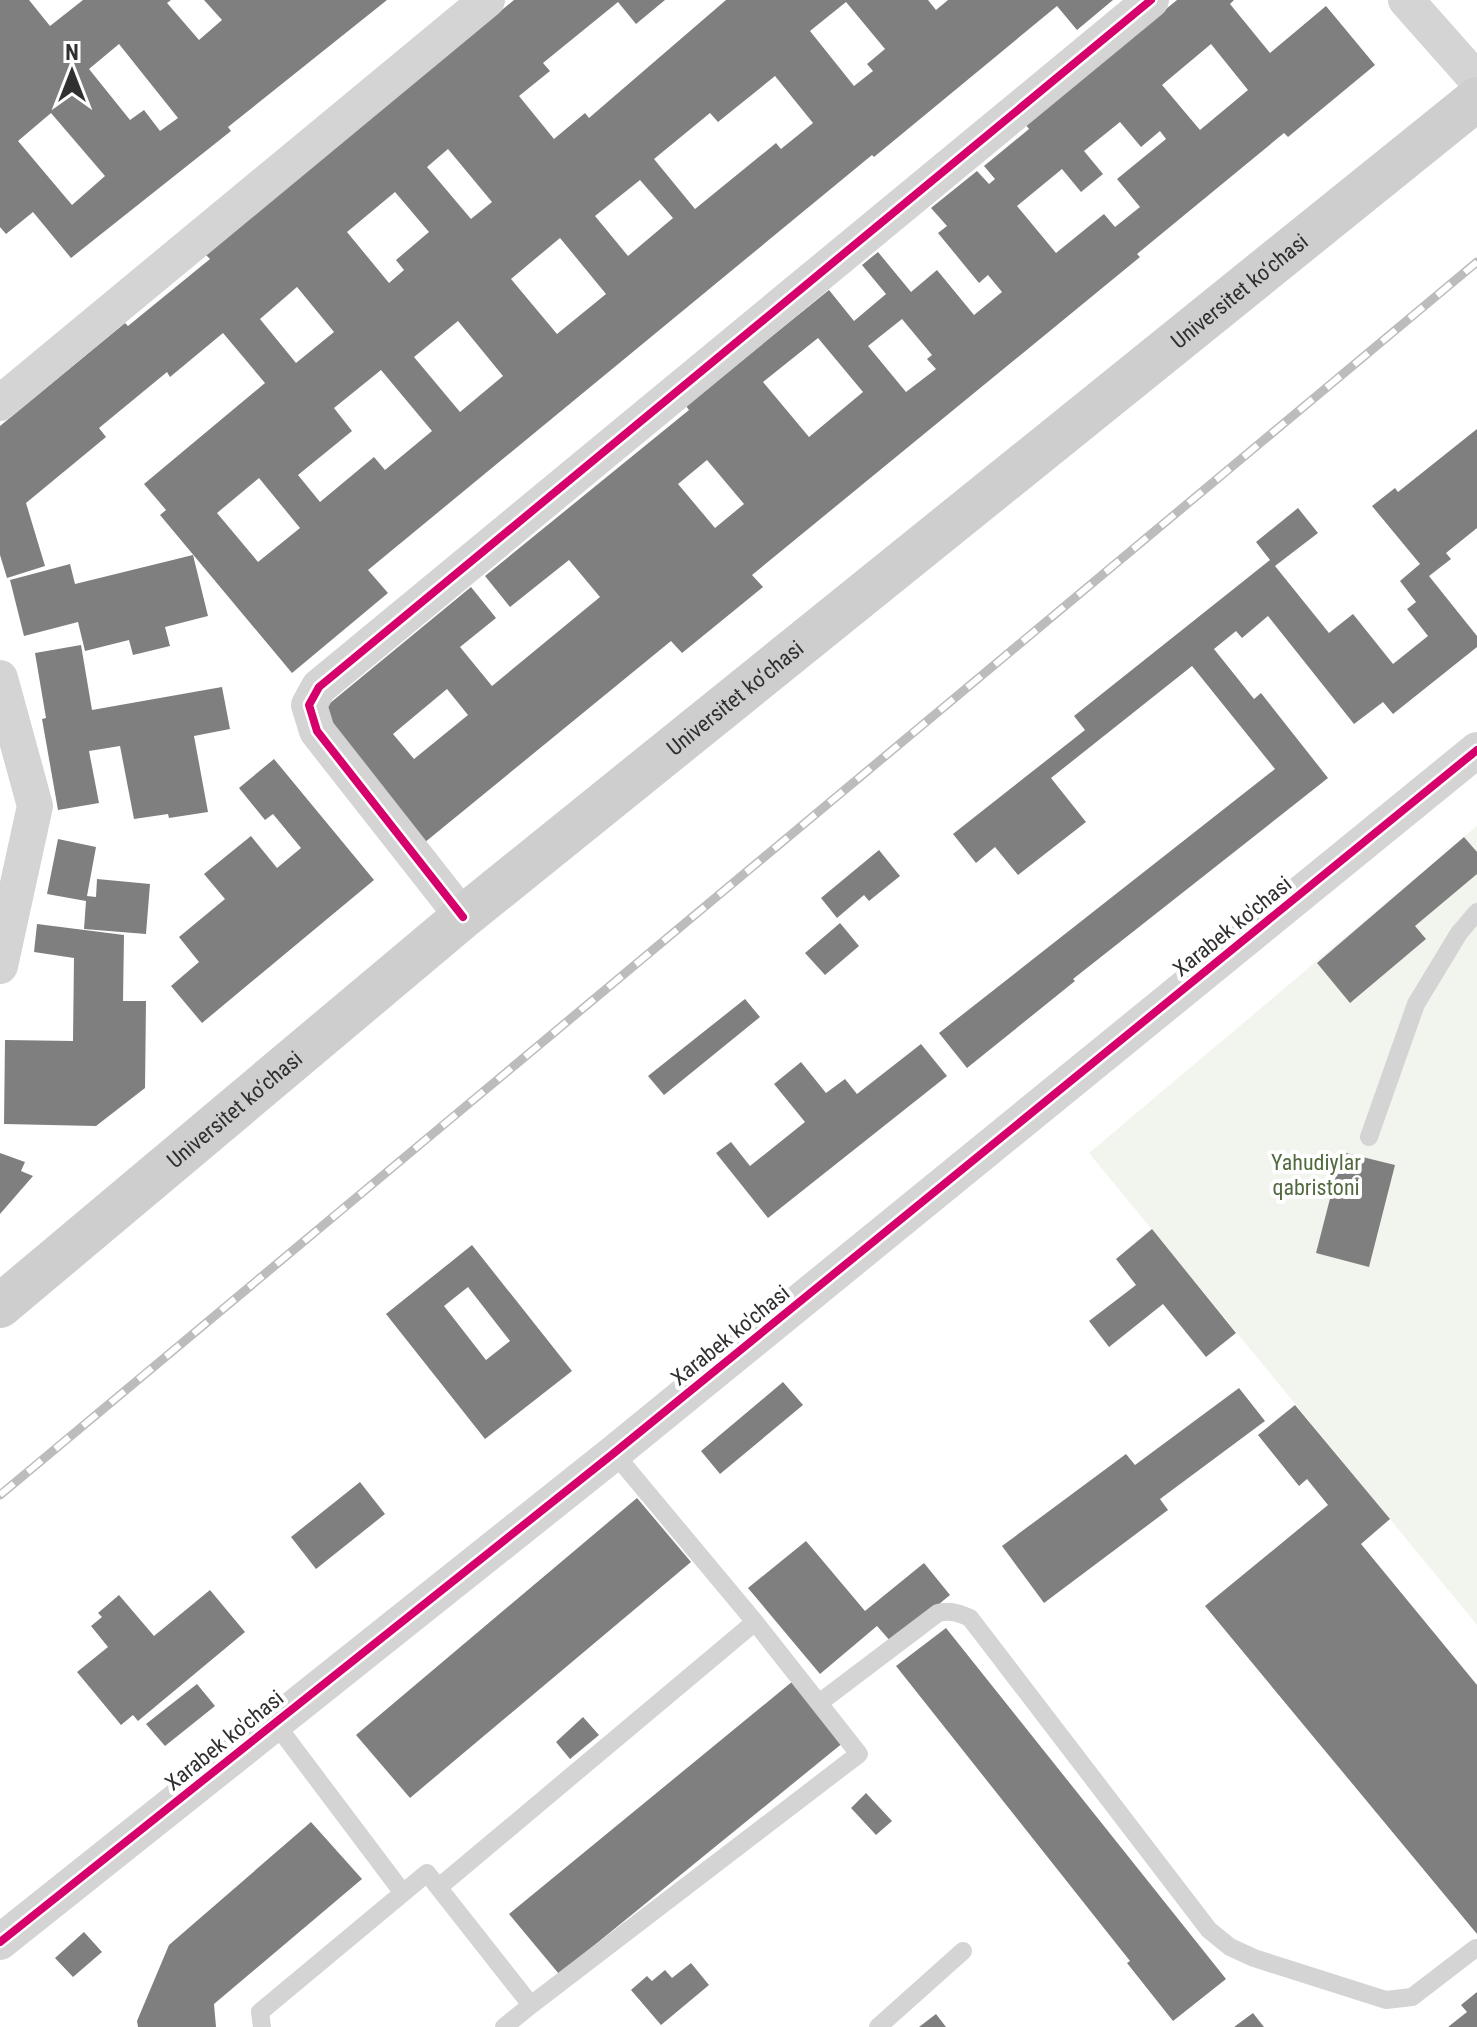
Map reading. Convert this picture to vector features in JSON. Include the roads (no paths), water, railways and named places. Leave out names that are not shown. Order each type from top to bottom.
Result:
[{"type":"main road","name":"Universitet kо‘chasi","points":[[0,1306],[463,917],[1477,99]]},
{"type":"street","points":[[0,403],[487,0]]},
{"type":"street","points":[[463,917],[317,731],[309,705],[319,687],[1151,0]]},
{"type":"street","points":[[1406,0],[1477,80]]},
{"type":"street","points":[[0,678],[35,806],[0,966]]},
{"type":"street","name":"Xarabek ko'chasi","points":[[0,1942],[614,1453],[1477,750]]},
{"type":"lane","points":[[1369,1137],[1416,1004],[1459,933],[1477,912]]},
{"type":"lane","points":[[504,2027],[859,1754],[755,1622],[614,1453]]},
{"type":"lane","points":[[819,1703],[938,1613],[959,1613],[970,1618],[1209,1930],[1230,1947],[1254,1958],[1386,2000],[1412,1997],[1476,1948]]},
{"type":"lane","points":[[439,1887],[755,1622]]},
{"type":"lane","points":[[275,1723],[403,1893]]},
{"type":"lane","points":[[262,2027],[260,2012],[427,1873],[531,2005]]},
{"type":"lane","points":[[878,2027],[963,1951]]},
{"type":"railway","points":[[0,1495],[1477,262]]},
{"type":"park label","name":"Yahudiylar qabristoni","points":[[1316,1174]]}]
